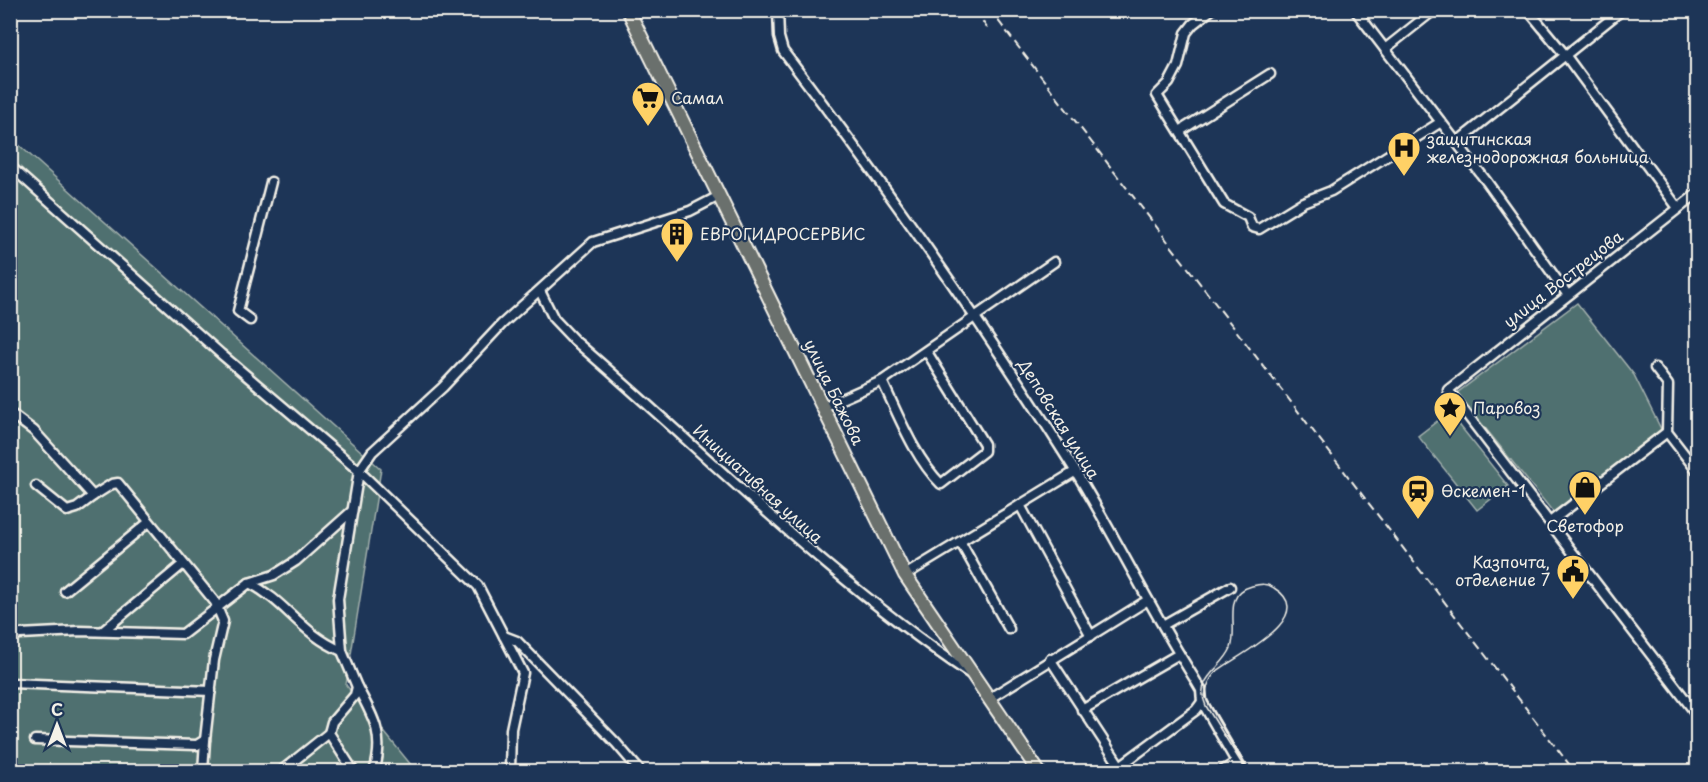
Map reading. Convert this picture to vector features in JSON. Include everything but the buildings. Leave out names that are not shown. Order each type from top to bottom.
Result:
[{"type":"highway","name":"улица Бажова","points":[[628,10],[905,575],[1039,771]]},
{"type":"street","name":"Деповская улица","points":[[778,10],[779,37],[783,51],[889,191],[977,317],[1076,471],[1200,690],[1202,702],[1242,771]]},
{"type":"street","points":[[1211,10],[1193,24],[1186,33],[1178,66],[1169,83],[1157,94],[1224,204],[1248,217],[1252,227],[1259,229],[1303,202],[1331,191],[1441,122]]},
{"type":"street","points":[[1355,10],[1457,142],[1568,294]]},
{"type":"street","points":[[1385,49],[1434,10]]},
{"type":"street","points":[[1528,10],[1566,56],[1678,208]]},
{"type":"street","points":[[1694,10],[1698,16]]},
{"type":"street","points":[[1457,142],[1566,56],[1617,12]]},
{"type":"street","points":[[1180,131],[1270,74]]},
{"type":"street","points":[[10,166],[221,354],[359,471],[478,586],[523,673],[511,729],[510,771]]},
{"type":"street","points":[[250,320],[238,311],[271,182]]},
{"type":"street","name":"улица Вострецова","points":[[1550,522],[1448,390],[1698,193]]},
{"type":"street","points":[[374,771],[378,757],[375,719],[357,687],[342,651],[338,599],[359,471],[372,452],[593,242],[690,211],[719,196]]},
{"type":"street","points":[[823,407],[882,381],[1054,262]]},
{"type":"street","name":"Инициативная улица","points":[[540,291],[554,320],[574,340],[711,461],[776,522],[915,637],[976,678]]},
{"type":"street","points":[[882,381],[904,428],[932,474],[941,484],[984,451],[984,444],[927,352]]},
{"type":"street","points":[[1655,368],[1668,385],[1667,432],[1698,472]]},
{"type":"street","points":[[10,413],[34,431],[93,496]]},
{"type":"street","points":[[1667,432],[1550,522],[1698,716]]},
{"type":"street","points":[[905,575],[1076,471]]},
{"type":"street","points":[[36,486],[67,511],[77,508],[111,484],[118,483],[182,565],[219,607],[223,621],[214,660],[203,771]]},
{"type":"street","points":[[1020,505],[1091,636]]},
{"type":"street","points":[[10,637],[20,634],[104,631],[183,634],[249,584],[274,575],[296,561],[352,511]]},
{"type":"street","points":[[65,591],[150,522]]},
{"type":"street","points":[[961,543],[1010,629]]},
{"type":"street","points":[[104,631],[182,565]]},
{"type":"street","points":[[249,584],[274,598],[298,624],[324,644],[342,651]]},
{"type":"street","points":[[1163,625],[1230,587]]},
{"type":"street","points":[[990,698],[1148,600]]},
{"type":"street","points":[[504,636],[517,640],[616,742],[640,771]]},
{"type":"street","points":[[1082,710],[1179,654]]},
{"type":"street","points":[[1050,659],[1116,769],[1196,710],[1202,702]]},
{"type":"street","points":[[10,683],[211,692]]},
{"type":"street","points":[[280,771],[329,733],[332,722],[355,695],[357,687]]},
{"type":"street","points":[[329,733],[354,771]]},
{"type":"street","points":[[35,740],[197,745],[205,740]]},
{"type":"street","points":[[1220,771],[1237,762]]},
{"type":"green space","points":[[10,137],[381,469],[346,685],[416,771],[11,771]]},
{"type":"green space","points":[[1577,303],[1634,375],[1663,433],[1553,512],[1457,393]]},
{"type":"green space","points":[[1449,412],[1508,486],[1477,510],[1418,436]]},
{"type":"tram line","points":[[1247,772],[1206,706],[1203,688],[1231,648],[1234,603],[1237,596],[1243,590],[1263,584],[1274,588],[1286,599],[1287,611],[1281,624],[1269,636],[1216,672],[1210,680],[1205,696],[1250,772]]},
{"type":"railway","points":[[975,10],[987,28]]},
{"type":"railway","points":[[990,10],[1575,772]]},
{"type":"place","name":"Самал","points":[[648,127]]},
{"type":"place","name":"защитинская железнодорожная больница","points":[[1404,177]]},
{"type":"place","name":"ЕВРОГИДРОСЕРВИС","points":[[677,263]]},
{"type":"place","name":"Паровоз","points":[[1450,437]]},
{"type":"place","name":"Светофор","points":[[1585,516]]},
{"type":"place","name":"Өскемен-1","points":[[1418,520]]},
{"type":"place","name":"Казпочта, отделение 7","points":[[1573,600]]}]
